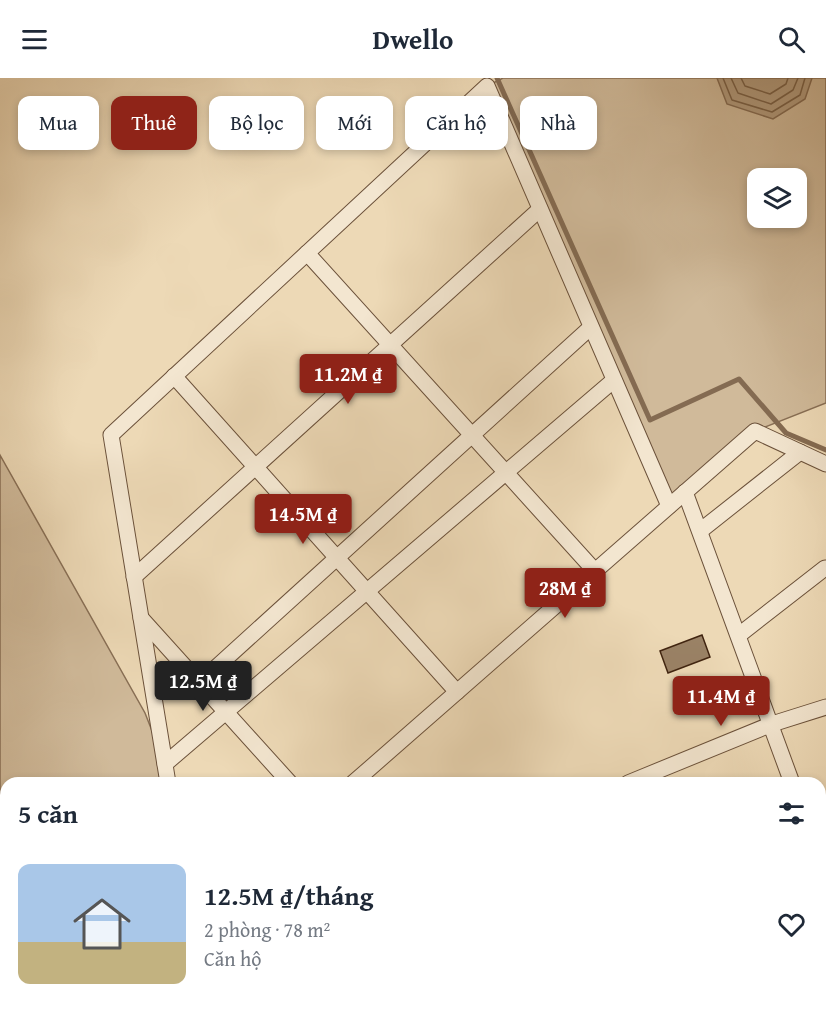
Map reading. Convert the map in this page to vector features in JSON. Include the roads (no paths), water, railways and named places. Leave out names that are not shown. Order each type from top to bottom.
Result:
[{"type":"street","points":[[167,777],[111,435],[487,86],[669,506]]},
{"type":"street","points":[[134,577],[540,209]]},
{"type":"street","points":[[307,253],[595,571]]},
{"type":"street","points":[[199,683],[591,327]]},
{"type":"street","points":[[174,376],[457,692]]},
{"type":"street","points":[[165,764],[614,380]]},
{"type":"street","points":[[360,777],[754,431],[826,464]]},
{"type":"street","points":[[700,531],[800,452]]},
{"type":"street","points":[[685,492],[790,777]]},
{"type":"street","points":[[739,635],[825,568]]},
{"type":"street","points":[[141,618],[285,777]]},
{"type":"street","points":[[643,777],[772,724],[826,707]]},
{"type":"water","points":[[717,78],[812,78],[805,99],[773,119],[727,104]]},
{"type":"waterway","points":[[497,78],[650,420],[739,379],[786,433],[826,450]]}]
